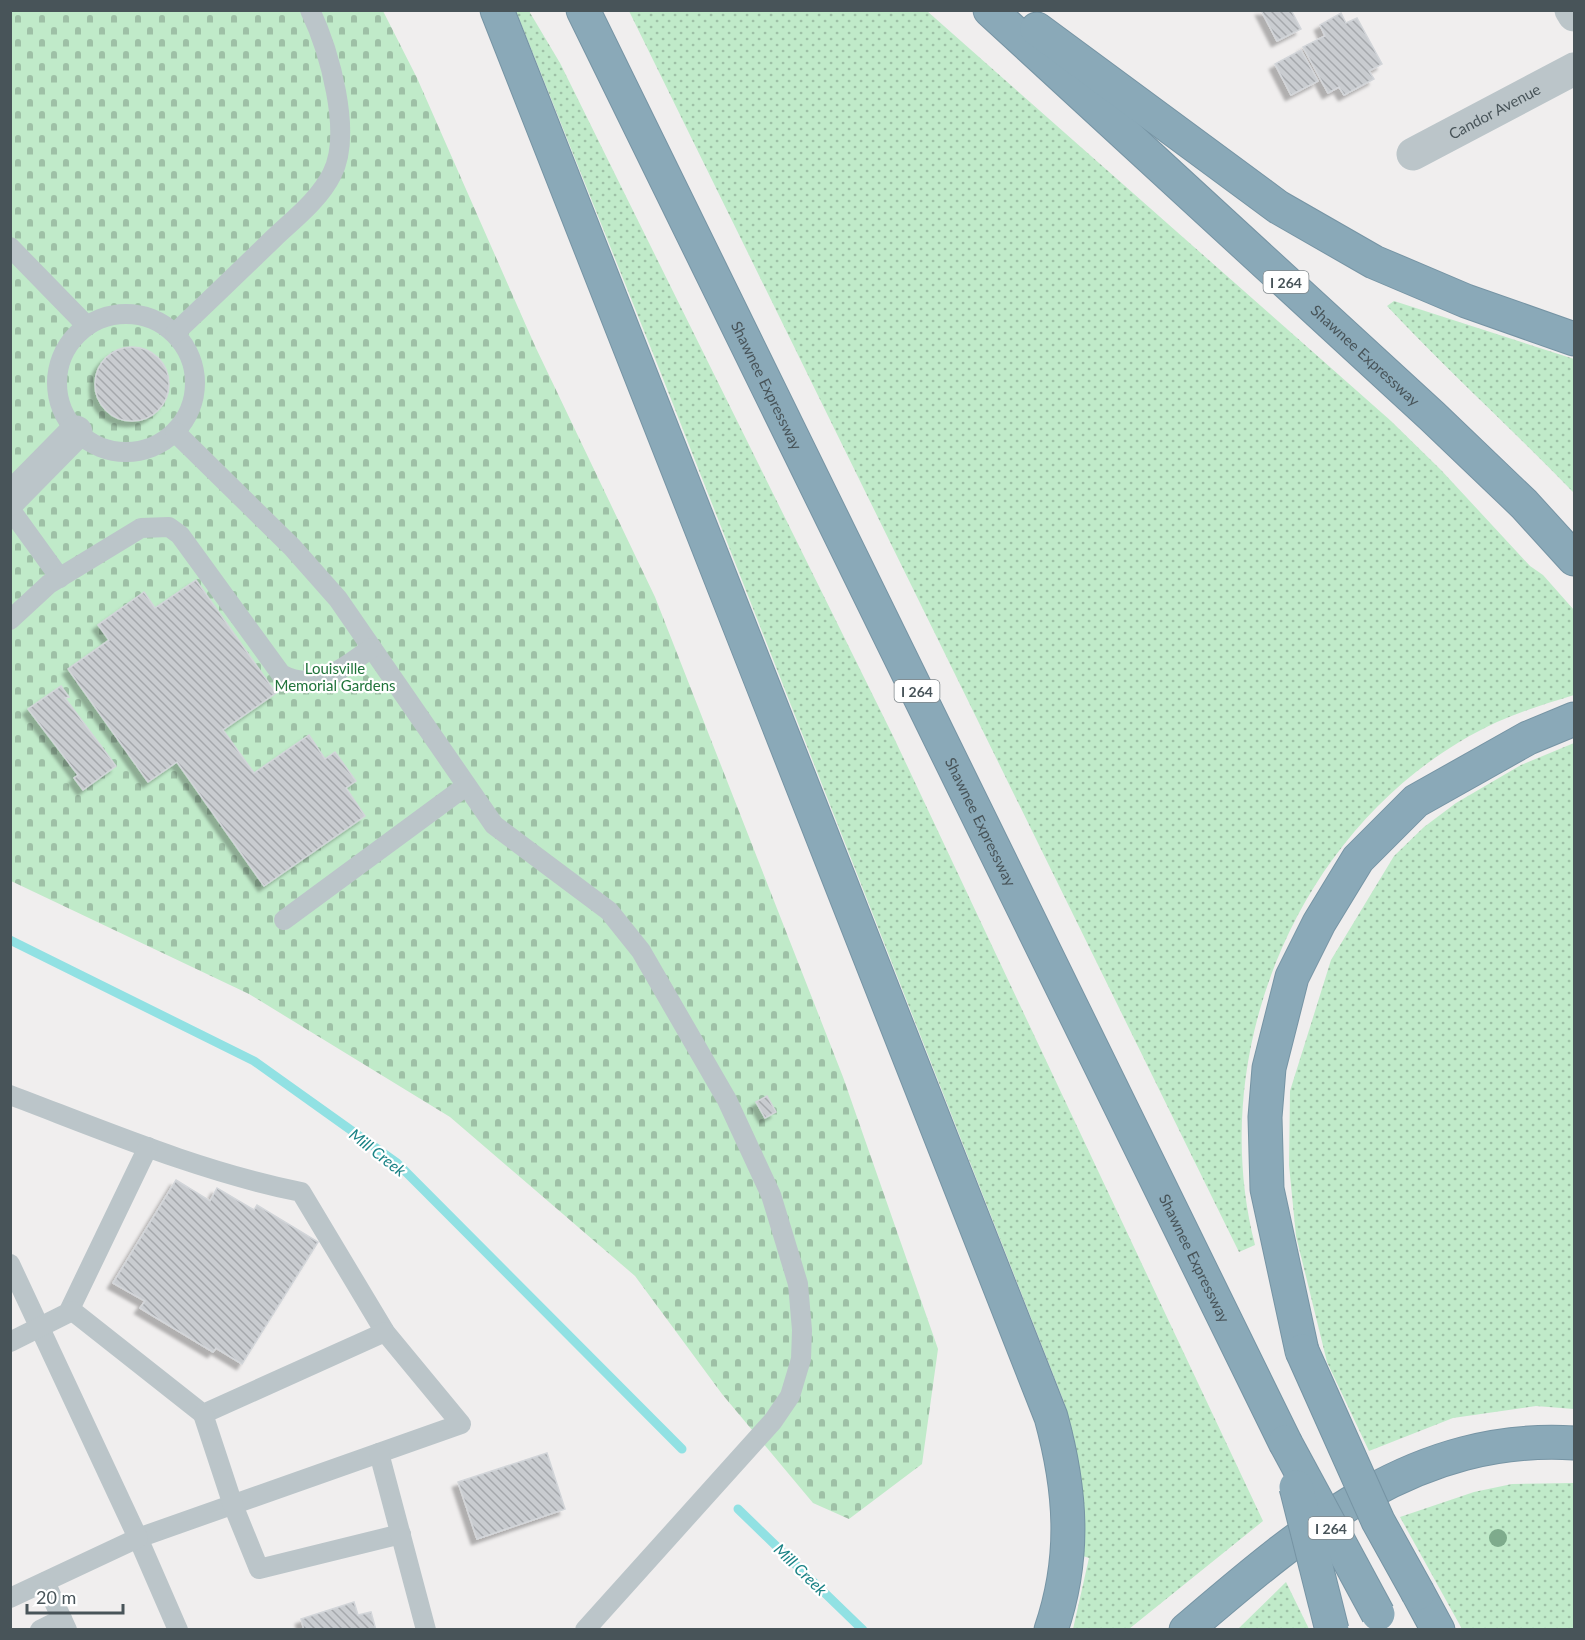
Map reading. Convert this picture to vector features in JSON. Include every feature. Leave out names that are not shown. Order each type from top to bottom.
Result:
[{"type":"highway","points":[[497,10],[1051,1418],[1062,1456],[1068,1494],[1070,1544],[1052,1629]]},
{"type":"highway","name":"Shawnee Expressway","points":[[583,10],[1285,1442],[1382,1622]]},
{"type":"highway","name":"Shawnee Expressway","points":[[990,10],[1432,416],[1524,504],[1575,559]]},
{"type":"highway","points":[[1011,10],[1278,207],[1374,262],[1466,301],[1575,339]]},
{"type":"highway","points":[[1438,1629],[1378,1521],[1302,1351],[1267,1190],[1265,1117],[1269,1068],[1292,977],[1319,923],[1358,859],[1416,801],[1528,738],[1575,719]]},
{"type":"highway","points":[[1285,1442],[1332,1629]]},
{"type":"highway","points":[[1186,1629],[1312,1526],[1386,1481],[1441,1460],[1499,1447],[1575,1443]]},
{"type":"street","points":[[1571,10],[1575,15]]},
{"type":"street","name":"Candor Avenue","points":[[1413,154],[1575,69]]},
{"type":"street","points":[[10,499],[76,432]]},
{"type":"lane","points":[[175,333],[311,203],[332,174],[339,142],[337,104],[330,63],[310,10]]},
{"type":"lane","points":[[10,247],[87,326]]},
{"type":"lane","points":[[126,313],[152,318],[175,333],[190,356],[195,383],[190,410],[175,432],[152,448],[126,453],[99,448],[76,432],[61,410],[56,383],[61,356],[76,333],[99,318],[126,313]]},
{"type":"lane","points":[[175,432],[292,547],[338,599],[494,825],[609,911],[641,951],[736,1121],[771,1195],[798,1284],[802,1330],[801,1359],[790,1396],[773,1421],[585,1629]]},
{"type":"lane","points":[[10,509],[60,578]]},
{"type":"lane","points":[[10,620],[49,585],[141,528],[169,527],[180,535],[280,674],[295,682],[318,682],[372,648]]},
{"type":"lane","points":[[284,920],[466,786]]},
{"type":"lane","points":[[10,1095],[148,1147],[261,1184],[301,1192],[385,1332],[461,1424],[138,1538],[10,1598]]},
{"type":"lane","points":[[148,1147],[70,1309],[203,1414],[233,1506],[259,1569],[401,1534]]},
{"type":"lane","points":[[10,1264],[178,1629]]},
{"type":"lane","points":[[10,1342],[72,1311]]},
{"type":"lane","points":[[203,1414],[385,1332]]},
{"type":"lane","points":[[379,1453],[426,1629]]},
{"type":"lane","points":[[40,1629],[65,1624],[45,1582]]},
{"type":"green space","name":"Louisville Memorial Gardens","points":[[10,11],[383,11],[417,78],[535,346],[655,597],[843,1077],[938,1349],[922,1464],[849,1519],[813,1503],[722,1394],[635,1276],[450,1117],[249,994],[11,881]]},
{"type":"green space","points":[[516,11],[529,11],[560,63],[895,740],[1263,1521],[1129,1629],[1073,1629],[1089,1558],[1083,1556],[1084,1516],[1081,1478],[1064,1402],[660,371]]},
{"type":"green space","points":[[629,11],[927,11],[1391,421],[1441,470],[1530,566],[1543,575],[1574,610],[1574,695],[1497,722],[1430,761],[1372,812],[1323,873],[1285,941],[1259,1014],[1244,1090],[1243,1168],[1255,1245],[1239,1252]]},
{"type":"green space","points":[[1394,301],[1574,359],[1574,493],[1387,306]]},
{"type":"green space","points":[[1574,743],[1574,1409],[1536,1406],[1453,1418],[1369,1451],[1327,1362],[1296,1236],[1289,1165],[1290,1091],[1331,960],[1394,856],[1424,827],[1456,803],[1521,765]]},
{"type":"green space","points":[[1574,1483],[1574,1629],[1462,1629],[1400,1517],[1474,1492],[1512,1484]]},
{"type":"green space","points":[[1286,1582],[1309,1629],[1238,1629]]},
{"type":"building","points":[[1261,10],[1291,10],[1301,29],[1277,41]]},
{"type":"building","points":[[1341,13],[1346,23],[1357,18],[1382,64],[1369,71],[1374,79],[1344,95],[1339,87],[1328,93],[1303,47],[1325,36],[1320,25]]},
{"type":"building","points":[[1301,50],[1318,81],[1291,95],[1275,64]]},
{"type":"building","points":[[132,347],[146,350],[158,358],[166,370],[169,384],[166,398],[158,410],[146,418],[132,421],[118,418],[106,410],[98,398],[95,384],[98,370],[106,358],[118,350]]},
{"type":"building","points":[[196,580],[276,693],[223,730],[254,773],[309,735],[325,759],[335,752],[356,781],[346,788],[365,816],[264,886],[177,762],[148,782],[68,669],[109,640],[98,625],[144,592],[155,608]]},
{"type":"building","points":[[61,686],[69,697],[65,698],[116,766],[83,790],[74,778],[78,775],[28,709]]},
{"type":"building","points":[[767,1096],[776,1112],[765,1118],[756,1102]]},
{"type":"building","points":[[176,1180],[210,1201],[217,1188],[254,1210],[257,1205],[318,1242],[242,1364],[216,1348],[213,1352],[140,1308],[145,1301],[113,1283]]},
{"type":"building","points":[[547,1453],[565,1509],[477,1539],[458,1482]]},
{"type":"building","points":[[354,1602],[358,1615],[371,1612],[376,1630],[304,1630],[301,1619]]},
{"type":"waterway","name":"Mill Creek","points":[[10,940],[254,1061],[397,1163],[682,1449]]},
{"type":"waterway","name":"Mill Creek","points":[[738,1509],[863,1630]]}]
